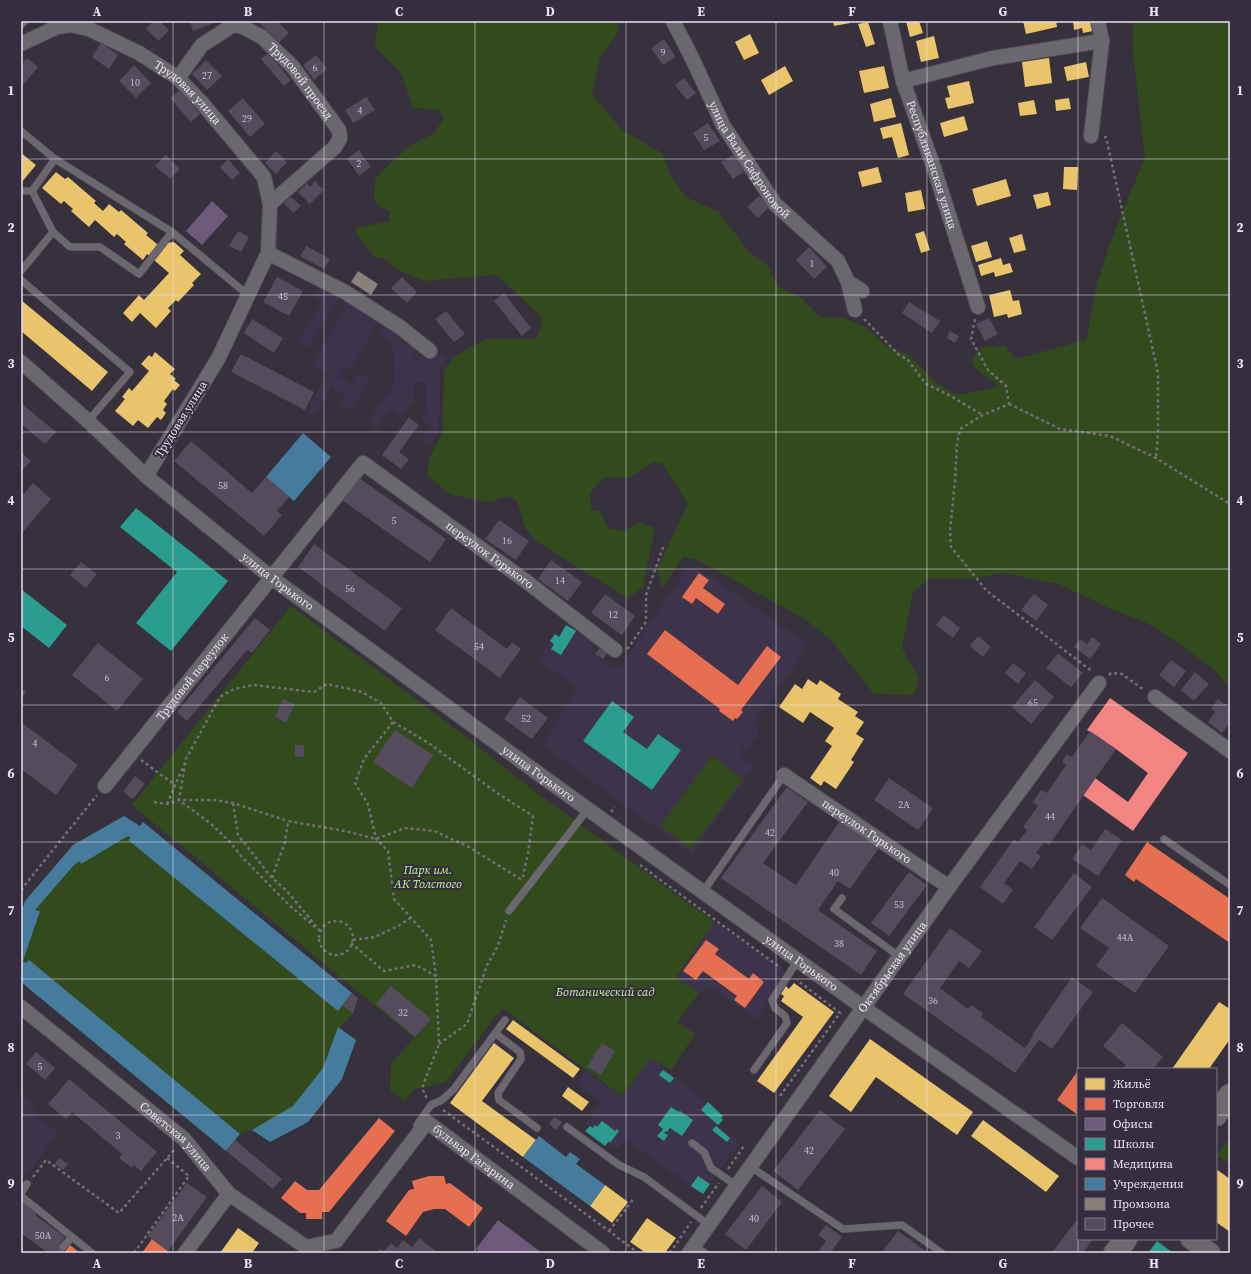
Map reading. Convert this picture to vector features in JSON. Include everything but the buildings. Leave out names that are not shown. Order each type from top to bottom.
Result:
[{"type":"main road","points":[[1217,1114],[1230,1095]]},
{"type":"main road","points":[[1115,1253],[1125,1240]]},
{"type":"street","name":"улица Вали Сафроновой","points":[[673,21],[724,125],[776,204],[838,261],[848,282],[855,310]]},
{"type":"street","name":"Республиканская улица","points":[[890,21],[903,81],[934,168],[978,307]]},
{"type":"street","points":[[1091,136],[1102,41],[1098,21]]},
{"type":"street","name":"Трудовая улица","points":[[21,44],[69,23],[89,29],[139,53],[178,78],[202,103],[264,177],[270,204],[268,253],[218,359],[146,476]]},
{"type":"street","name":"Трудовой проезд","points":[[178,78],[202,45],[233,25],[243,27],[262,37],[292,66],[326,111],[339,130],[340,138],[335,147],[270,204]]},
{"type":"street","points":[[903,81],[993,58],[1102,41]]},
{"type":"street","points":[[268,253],[344,292],[400,327],[430,351]]},
{"type":"street","points":[[848,282],[862,291]]},
{"type":"street","name":"улица Горького","points":[[21,362],[88,421],[146,476],[272,578],[588,810],[864,1008],[1077,1157]]},
{"type":"street","name":"Трудовой переулок","points":[[105,786],[363,463]]},
{"type":"street","name":"переулок Горького","points":[[363,463],[527,582],[615,650]]},
{"type":"street","name":"Октябрьская улица","points":[[696,1250],[709,1225],[949,887],[1101,681]]},
{"type":"street","points":[[1154,697],[1230,751]]},
{"type":"street","name":"переулок Горького","points":[[784,776],[949,887]]},
{"type":"street","name":"Советская улица","points":[[21,1007],[184,1139],[229,1194],[306,1247],[336,1242]]},
{"type":"street","name":"бульвар Гагарина","points":[[336,1242],[427,1122],[602,1253]]},
{"type":"street","points":[[185,1253],[229,1194]]},
{"type":"street","points":[[1192,1240],[1210,1253]]},
{"type":"lane","points":[[21,25],[25,21]]},
{"type":"lane","points":[[21,131],[55,159],[172,232],[248,295]]},
{"type":"lane","points":[[32,191],[55,159]]},
{"type":"lane","points":[[21,191],[32,191]]},
{"type":"lane","points":[[32,191],[53,232],[70,246],[100,247],[139,274],[172,232]]},
{"type":"lane","points":[[21,271],[53,232]]},
{"type":"lane","points":[[21,280],[130,372],[88,421]]},
{"type":"lane","points":[[703,892],[784,776]]},
{"type":"lane","points":[[509,911],[588,810]]},
{"type":"lane","points":[[1164,839],[1230,885]]},
{"type":"lane","points":[[842,898],[834,909],[900,956]]},
{"type":"lane","points":[[754,1070],[787,1023],[785,1016],[776,1008],[772,1000],[798,960]]},
{"type":"lane","points":[[410,1145],[417,1125],[431,1106],[442,1100],[454,1089],[505,1020]]},
{"type":"lane","points":[[495,1033],[520,1052],[521,1059],[498,1092],[499,1100],[538,1128]]},
{"type":"lane","points":[[567,1127],[619,1165],[644,1177],[709,1225]]},
{"type":"lane","points":[[692,1143],[704,1152],[711,1168],[737,1186]]},
{"type":"lane","points":[[751,1167],[843,1229],[902,1225],[942,1253]]},
{"type":"lane","points":[[27,1184],[21,1194],[92,1253]]},
{"type":"lane","points":[[63,1247],[72,1237]]},
{"type":"path","points":[[1106,137],[1158,373],[1158,432],[1156,458]]},
{"type":"path","points":[[978,307],[971,339],[988,370],[1006,386],[1009,404]]},
{"type":"path","points":[[855,310],[899,355],[907,358],[926,384],[984,415]]},
{"type":"path","points":[[1154,697],[1122,674],[1111,673],[1101,681],[987,591],[951,547],[950,531],[957,444],[960,429],[984,415],[1009,404],[1060,429],[1110,436],[1156,458],[1230,504]]},
{"type":"path","points":[[615,650],[628,648],[646,622],[646,595],[664,545]]},
{"type":"path","points":[[167,804],[186,759],[220,697],[234,689],[253,685],[314,692],[327,684],[362,692],[381,703],[393,722],[427,742],[500,795],[533,816],[528,854],[520,886]]},
{"type":"path","points":[[376,839],[368,804],[355,783],[364,759],[393,722]]},
{"type":"path","points":[[131,753],[175,785]]},
{"type":"path","points":[[180,800],[186,759]]},
{"type":"path","points":[[21,890],[105,786]]},
{"type":"path","points":[[180,800],[210,823],[230,842],[240,856],[290,906],[320,931]]},
{"type":"path","points":[[154,802],[167,804],[180,800],[215,800],[233,803],[288,821],[345,831],[376,839],[388,851],[394,899],[412,917],[431,940],[436,976],[439,1044],[422,1088],[432,1108],[441,1108],[638,1253]]},
{"type":"path","points":[[233,803],[238,834],[272,878],[286,890],[320,931]]},
{"type":"path","points":[[605,821],[615,807]]},
{"type":"path","points":[[272,878],[285,842],[288,821]]},
{"type":"path","points":[[376,839],[405,828],[434,831],[467,846],[522,879]]},
{"type":"path","points":[[636,862],[840,1013],[780,1096]]},
{"type":"path","points":[[439,1044],[467,1024],[487,965],[498,946],[509,911]]},
{"type":"path","points":[[353,940],[375,937],[398,926],[412,917]]},
{"type":"path","points":[[342,922],[351,930],[353,940],[346,952],[340,955],[334,955],[326,952],[322,948],[319,940],[320,931],[327,924],[342,922]]},
{"type":"path","points":[[351,943],[384,971],[416,965],[436,976]]},
{"type":"path","points":[[27,1184],[46,1160],[119,1213],[184,1139]]},
{"type":"path","points":[[670,1253],[744,1146]]},
{"type":"path","points":[[134,1253],[189,1176],[166,1158]]},
{"type":"path","points":[[609,1231],[634,1198]]},
{"type":"shaded area","points":[[320,286],[339,298],[308,348],[297,342],[322,302],[314,296]]},
{"type":"shaded area","points":[[348,301],[380,319],[350,371],[344,368],[339,376],[351,384],[358,373],[370,380],[350,411],[339,405],[345,395],[332,387],[315,416],[306,411],[326,375],[311,366]]},
{"type":"shaded area","points":[[387,324],[404,344],[412,343],[415,357],[445,355],[447,366],[440,367],[439,432],[430,445],[422,439],[430,425],[421,418],[426,410],[426,382],[414,382],[413,401],[401,417],[391,409],[376,430],[367,423],[395,383],[392,347],[379,331]]},
{"type":"shaded area","points":[[688,567],[703,572],[808,644],[801,657],[756,720],[759,733],[747,750],[741,746],[742,756],[755,766],[692,854],[542,745],[577,688],[538,660],[555,634],[559,637],[566,625],[592,643],[594,655],[612,668],[621,665]]},
{"type":"shaded area","points":[[714,922],[786,971],[757,1020],[707,985],[699,993],[676,978]]},
{"type":"shaded area","points":[[650,1058],[661,1065],[660,1066],[707,1103],[701,1110],[740,1143],[703,1194],[625,1140],[617,1149],[608,1143],[605,1146],[585,1131],[589,1127],[586,1124],[601,1102],[577,1084],[585,1070],[594,1074],[593,1077],[622,1096]]},
{"type":"shaded area","points":[[21,1091],[37,1104],[32,1110],[58,1133],[25,1179],[21,1176]]},
{"type":"green space","points":[[378,21],[620,21],[616,35],[600,58],[592,94],[622,130],[662,153],[671,177],[686,197],[719,212],[748,251],[767,264],[778,286],[800,297],[820,317],[844,318],[866,327],[886,346],[909,355],[935,382],[956,395],[999,386],[981,373],[972,364],[975,354],[983,346],[1005,346],[1016,359],[1086,340],[1097,284],[1109,247],[1145,158],[1133,53],[1133,21],[1230,21],[1230,687],[1213,669],[1180,644],[1145,622],[1109,608],[1059,584],[1002,573],[970,579],[930,578],[913,592],[902,648],[919,678],[914,695],[874,694],[830,639],[806,620],[696,559],[683,557],[662,588],[657,569],[688,504],[663,464],[654,462],[630,477],[603,478],[590,493],[591,510],[600,511],[608,528],[624,531],[639,522],[655,528],[643,587],[628,598],[537,542],[525,528],[517,501],[509,496],[490,502],[452,495],[427,476],[429,458],[442,434],[444,371],[454,357],[485,339],[536,339],[542,325],[540,316],[497,275],[424,281],[398,270],[384,258],[375,258],[358,236],[355,228],[390,221],[389,211],[378,206],[374,197],[375,178],[409,146],[434,133],[444,118],[439,110],[413,108],[401,73],[375,47]]},
{"type":"green space","name":"Парк им. АК Толстого","points":[[291,606],[469,739],[529,787],[714,922],[676,977],[699,993],[677,1022],[695,1034],[671,1070],[650,1058],[622,1096],[502,1008],[446,1082],[414,1090],[404,1101],[390,1090],[391,1064],[414,1038],[132,805]]},
{"type":"green space","points":[[712,756],[743,779],[691,849],[660,826]]},
{"type":"green space","points":[[143,822],[358,998],[353,1014],[339,1028],[356,1040],[342,1079],[308,1122],[270,1142],[253,1130],[240,1134],[226,1151],[21,982],[21,914],[73,845],[140,826]]},
{"type":"green space","points":[[1230,1137],[1230,1164],[1217,1156]]},
{"type":"park label","name":"Ботанический сад","points":[[605,992]]}]
